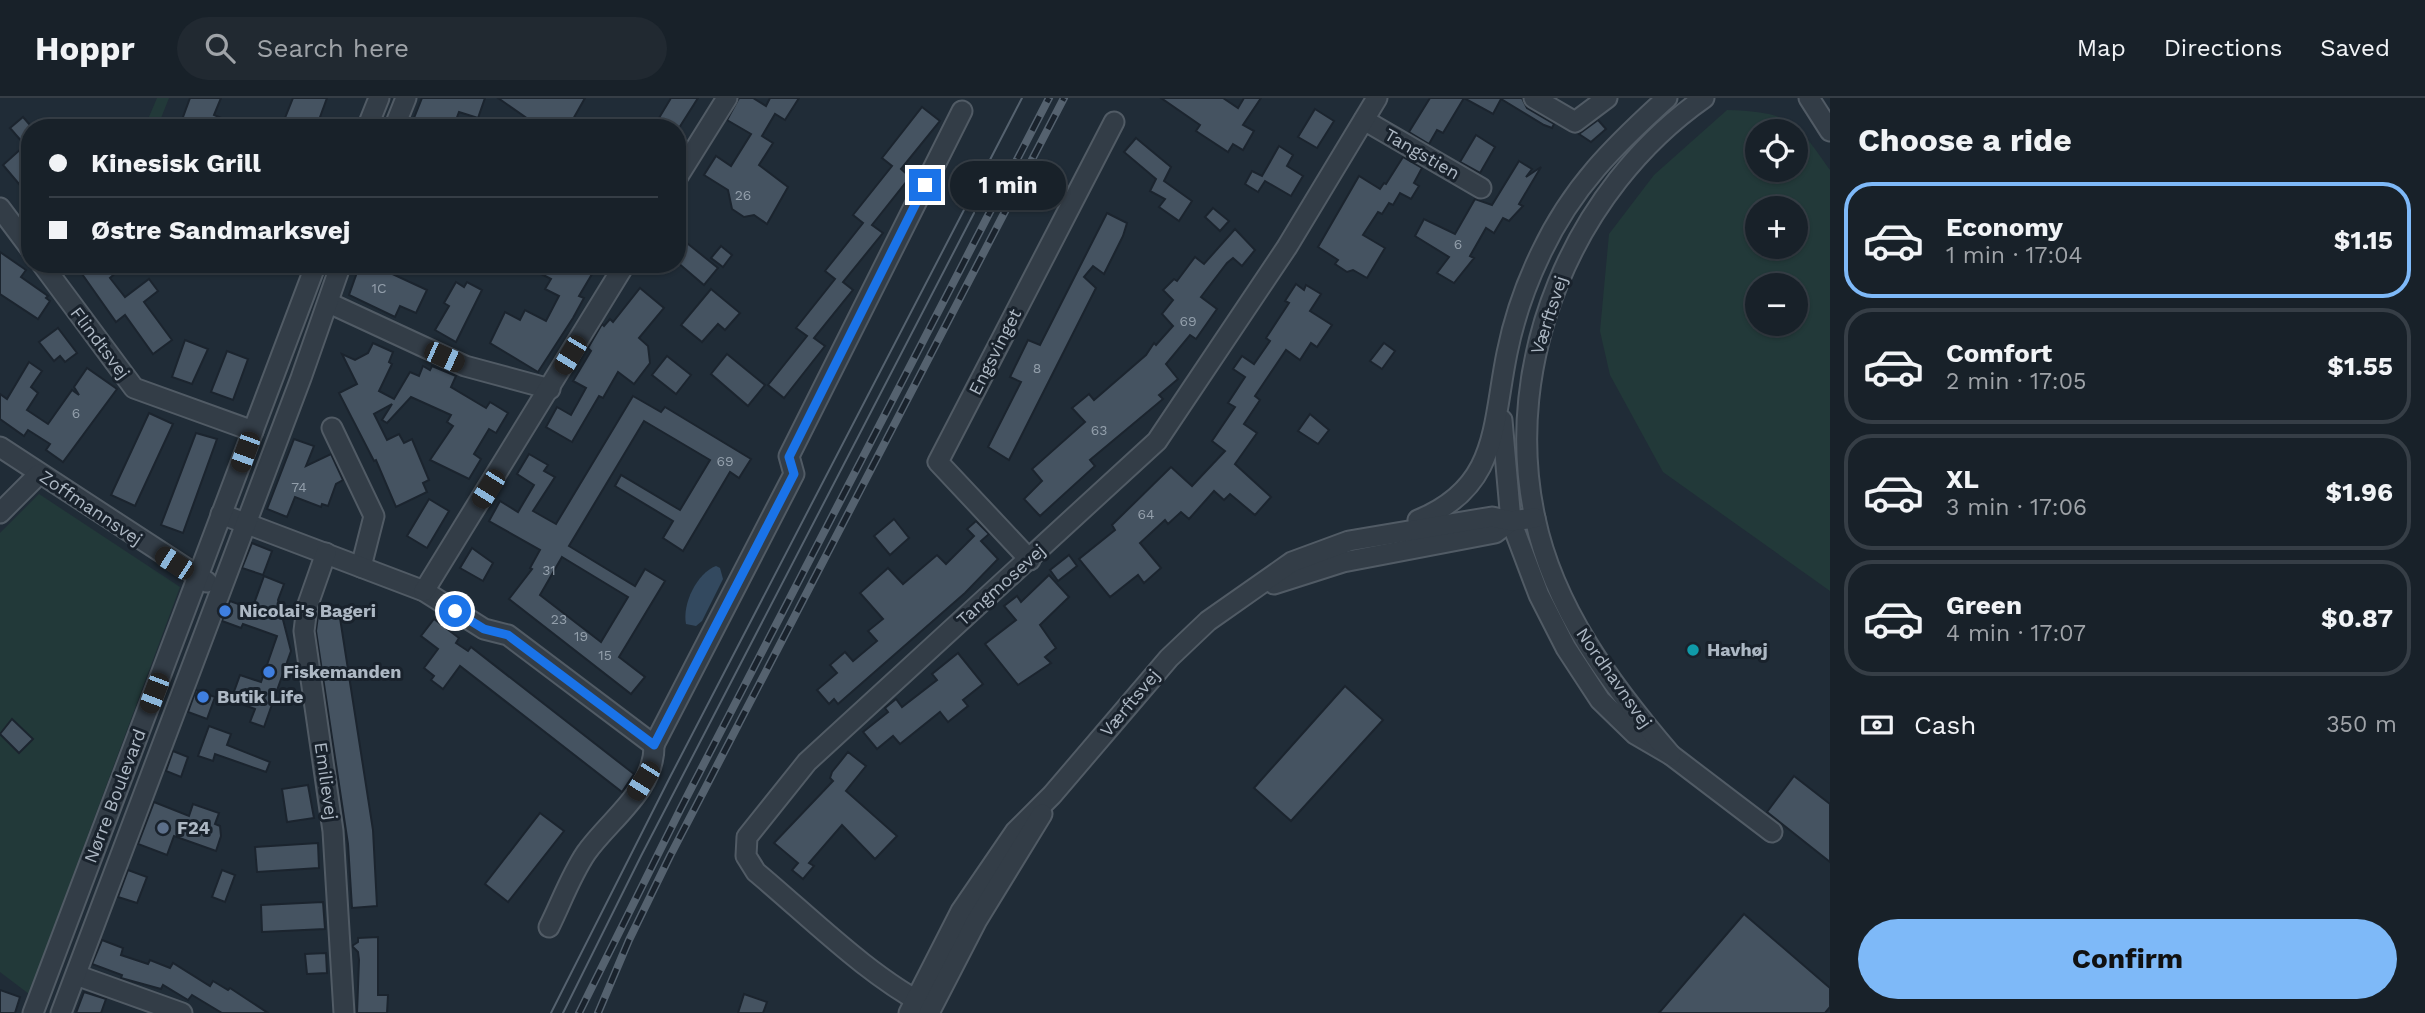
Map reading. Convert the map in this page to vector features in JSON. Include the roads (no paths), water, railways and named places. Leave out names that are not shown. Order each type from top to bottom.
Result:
[{"type":"street","points":[[371,119],[379,98]]},
{"type":"street","points":[[398,119],[406,98]]},
{"type":"street","points":[[686,164],[727,98]]},
{"type":"street","name":"Tangmosevej","points":[[921,1009],[755,872],[746,856],[747,837],[816,753],[1030,561],[1160,437],[1280,257],[1377,98]]},
{"type":"street","points":[[1534,98],[1575,122],[1607,98]]},
{"type":"street","name":"Værftsvej","points":[[1390,532],[1438,512],[1469,487],[1487,455],[1500,408],[1507,356],[1520,299],[1542,251],[1566,208],[1606,153],[1667,98]]},
{"type":"street","name":"Værftsvej","points":[[921,1009],[961,911],[1015,832],[1052,795],[1169,658],[1208,621],[1292,562],[1349,541],[1492,517],[1511,521],[1535,518],[1526,433],[1535,358],[1554,288],[1587,224],[1623,174],[1684,113],[1704,98]]},
{"type":"street","points":[[1809,98],[1830,131]]},
{"type":"street","points":[[549,927],[586,854],[622,816],[654,764],[654,745],[794,474],[789,457],[962,111]]},
{"type":"street","name":"Tangstien","points":[[1364,120],[1480,188]]},
{"type":"street","name":"Engsvinget","points":[[1030,561],[938,462],[1114,122]]},
{"type":"street","points":[[0,208],[21,236]]},
{"type":"street","name":"Flindtsvej","points":[[49,273],[134,388],[253,431]]},
{"type":"street","name":"Nørre Boulevard","points":[[33,1013],[313,273]]},
{"type":"street","name":"Nørre Boulevard","points":[[61,1013],[338,273]]},
{"type":"street","points":[[424,591],[620,273]]},
{"type":"street","points":[[328,303],[465,366],[550,389]]},
{"type":"street","name":"Værftsvej","points":[[1500,408],[1511,521]]},
{"type":"street","points":[[332,428],[374,516],[361,566]]},
{"type":"street","name":"Zoffmannsvej","points":[[0,447],[197,578],[221,587]]},
{"type":"street","points":[[0,513],[39,474]]},
{"type":"street","points":[[221,514],[424,591],[484,629],[508,635],[654,745]]},
{"type":"street","name":"Nordhavnsvej","points":[[1535,518],[1559,589],[1582,638],[1643,722],[1671,755]]},
{"type":"street","name":"Værftsvej","points":[[1249,594],[1300,574],[1343,562],[1495,533],[1511,521]]},
{"type":"street","name":"Nordhavnsvej","points":[[1511,521],[1539,596],[1566,648],[1600,700],[1635,734],[1671,755],[1772,832]]},
{"type":"street","name":"Emilievej","points":[[326,552],[307,607],[304,631],[334,831],[344,1013]]},
{"type":"street","points":[[76,975],[182,1013]]},
{"type":"water","points":[[716,566],[720,568],[723,579],[702,621],[696,626],[686,624],[686,607],[692,590],[703,575]]},
{"type":"tram line","points":[[551,1013],[669,779],[1022,98]]},
{"type":"tram line","points":[[563,1013],[641,856],[974,213]]},
{"type":"railway","points":[[579,1013],[681,808],[1049,98]]},
{"type":"railway","points":[[598,1013],[629,940],[670,856],[1064,98]]},
{"type":"place","name":"Nicolai's Bageri","points":[[225,611]]},
{"type":"place","name":"Havhøj","points":[[1693,650]]},
{"type":"place","name":"Fiskemanden","points":[[269,672]]},
{"type":"place","name":"Butik Life","points":[[203,697]]},
{"type":"place","name":"F24","points":[[163,828]]}]
